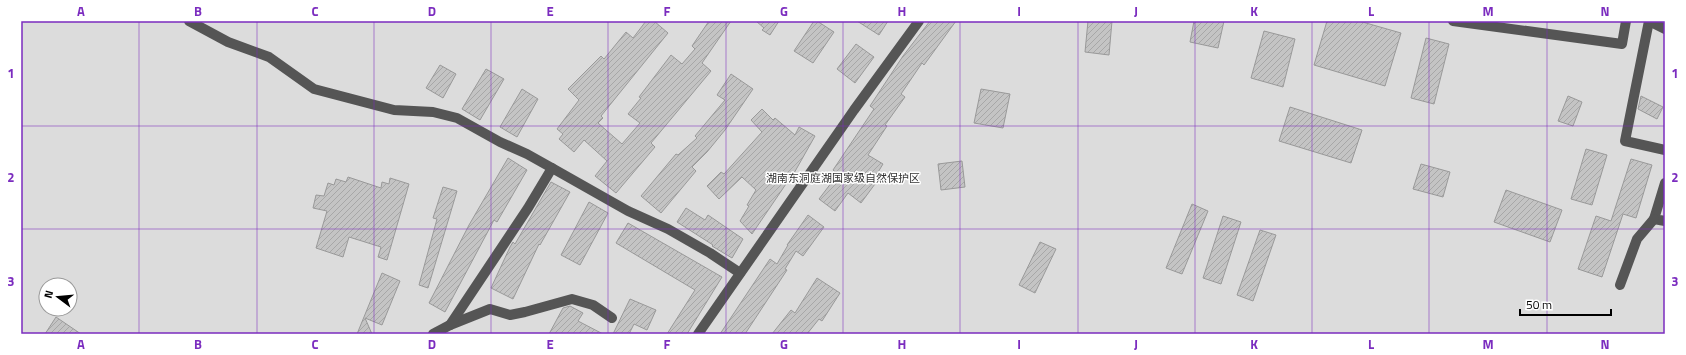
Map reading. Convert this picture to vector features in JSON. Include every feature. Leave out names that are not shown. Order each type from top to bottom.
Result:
[{"type":"street","points":[[189,21],[228,42],[268,57],[314,88],[394,110],[433,112],[457,118],[500,142],[527,154],[628,211],[668,229],[710,253],[740,273]]},
{"type":"street","points":[[698,334],[854,110],[919,21]]},
{"type":"street","points":[[1453,21],[1622,44],[1626,21]]},
{"type":"street","points":[[1665,29],[1649,21],[1625,141],[1665,150]]},
{"type":"street","points":[[450,324],[524,214],[552,168]]},
{"type":"street","points":[[1620,285],[1637,239],[1654,219],[1665,184]]},
{"type":"street","points":[[1654,219],[1665,221]]},
{"type":"street","points":[[433,334],[450,324],[490,309],[510,315],[572,299],[593,305],[612,318]]},
{"type":"green space","name":"湖南东洞庭湖国家级自然保护区","points":[[21,21],[1665,21],[1665,334],[21,334]]},
{"type":"building","points":[[646,21],[654,21],[668,33],[601,116],[603,118],[598,123],[622,144],[640,123],[628,114],[671,55],[682,64],[695,49],[692,46],[709,21],[731,21],[702,63],[711,71],[651,143],[655,147],[616,193],[595,176],[607,161],[584,140],[574,152],[559,139],[563,134],[557,129],[579,100],[568,89],[601,56],[604,59],[626,32],[633,38]]},
{"type":"building","points":[[756,21],[779,21],[770,35],[762,30],[764,28]]},
{"type":"building","points":[[814,21],[817,21],[834,32],[813,63],[794,51]]},
{"type":"building","points":[[857,21],[888,21],[879,35]]},
{"type":"building","points":[[930,21],[956,21],[924,65],[922,63],[901,94],[905,97],[885,125],[887,126],[868,155],[883,164],[872,182],[875,184],[861,203],[848,193],[835,211],[819,199],[838,174],[833,170],[874,109],[870,106],[903,56]]},
{"type":"building","points":[[1088,21],[1112,21],[1109,55],[1085,52]]},
{"type":"building","points":[[1194,21],[1224,21],[1218,48],[1190,42]]},
{"type":"building","points":[[1327,21],[1359,21],[1401,33],[1385,86],[1314,65]]},
{"type":"building","points":[[1264,31],[1295,39],[1283,87],[1251,78]]},
{"type":"building","points":[[1426,38],[1449,44],[1434,104],[1411,98]]},
{"type":"building","points":[[856,44],[874,57],[855,83],[837,69]]},
{"type":"building","points":[[440,65],[456,74],[443,98],[426,88]]},
{"type":"building","points":[[486,69],[504,79],[480,120],[462,109]]},
{"type":"building","points":[[731,74],[753,89],[725,130],[707,152],[692,167],[696,171],[661,213],[641,196],[676,154],[678,155],[697,138],[695,136],[725,100],[717,95]]},
{"type":"building","points":[[522,89],[538,99],[517,137],[500,127]]},
{"type":"building","points":[[981,89],[1010,94],[1003,128],[974,123]]},
{"type":"building","points":[[1568,96],[1582,102],[1573,126],[1558,121]]},
{"type":"building","points":[[1641,96],[1663,107],[1657,119],[1638,109]]},
{"type":"building","points":[[1290,107],[1362,130],[1351,163],[1279,141]]},
{"type":"building","points":[[762,109],[773,120],[775,118],[795,135],[799,127],[815,136],[789,182],[788,181],[752,234],[740,221],[756,190],[742,177],[719,199],[707,186],[721,172],[724,174],[762,132],[751,120]]},
{"type":"building","points":[[1586,149],[1607,155],[1592,205],[1571,199]]},
{"type":"building","points":[[508,158],[527,170],[497,222],[494,220],[445,312],[429,303],[469,225]]},
{"type":"building","points":[[1631,159],[1652,165],[1636,218],[1623,214],[1602,277],[1578,269],[1596,216],[1611,221]]},
{"type":"building","points":[[962,161],[965,187],[941,190],[938,164]]},
{"type":"building","points":[[1421,164],[1450,172],[1443,197],[1413,189]]},
{"type":"building","points":[[348,177],[381,188],[382,182],[389,184],[390,178],[409,184],[387,260],[378,257],[381,247],[349,237],[343,257],[316,248],[327,211],[313,208],[316,195],[324,196],[328,183],[334,185],[336,179],[346,182]]},
{"type":"building","points":[[551,182],[570,192],[540,245],[539,244],[513,299],[491,288],[510,247],[513,242],[515,244]]},
{"type":"building","points":[[443,187],[457,191],[428,288],[419,285],[437,219],[433,218]]},
{"type":"building","points":[[1506,190],[1562,210],[1550,242],[1494,222]]},
{"type":"building","points":[[589,202],[608,213],[580,265],[561,255]]},
{"type":"building","points":[[1192,204],[1208,211],[1182,274],[1166,268]]},
{"type":"building","points":[[686,208],[705,220],[708,215],[743,239],[732,258],[677,222]]},
{"type":"building","points":[[808,215],[824,227],[803,256],[796,251],[785,269],[787,270],[745,334],[720,334],[770,259],[777,264],[787,245]]},
{"type":"building","points":[[1223,216],[1241,222],[1221,284],[1203,278]]},
{"type":"building","points":[[628,223],[722,277],[687,334],[667,334],[695,290],[616,243]]},
{"type":"building","points":[[1260,230],[1276,235],[1253,301],[1237,295]]},
{"type":"building","points":[[1040,242],[1056,249],[1035,293],[1019,285]]},
{"type":"building","points":[[382,273],[400,281],[382,325],[365,318],[372,334],[357,334]]},
{"type":"building","points":[[817,278],[840,293],[822,321],[819,319],[807,334],[772,334],[791,310],[795,313]]},
{"type":"building","points":[[630,299],[656,310],[647,330],[634,324],[629,334],[613,334]]},
{"type":"building","points":[[570,306],[583,313],[578,321],[603,334],[549,334],[563,308]]},
{"type":"building","points":[[56,317],[81,334],[45,334]]}]
